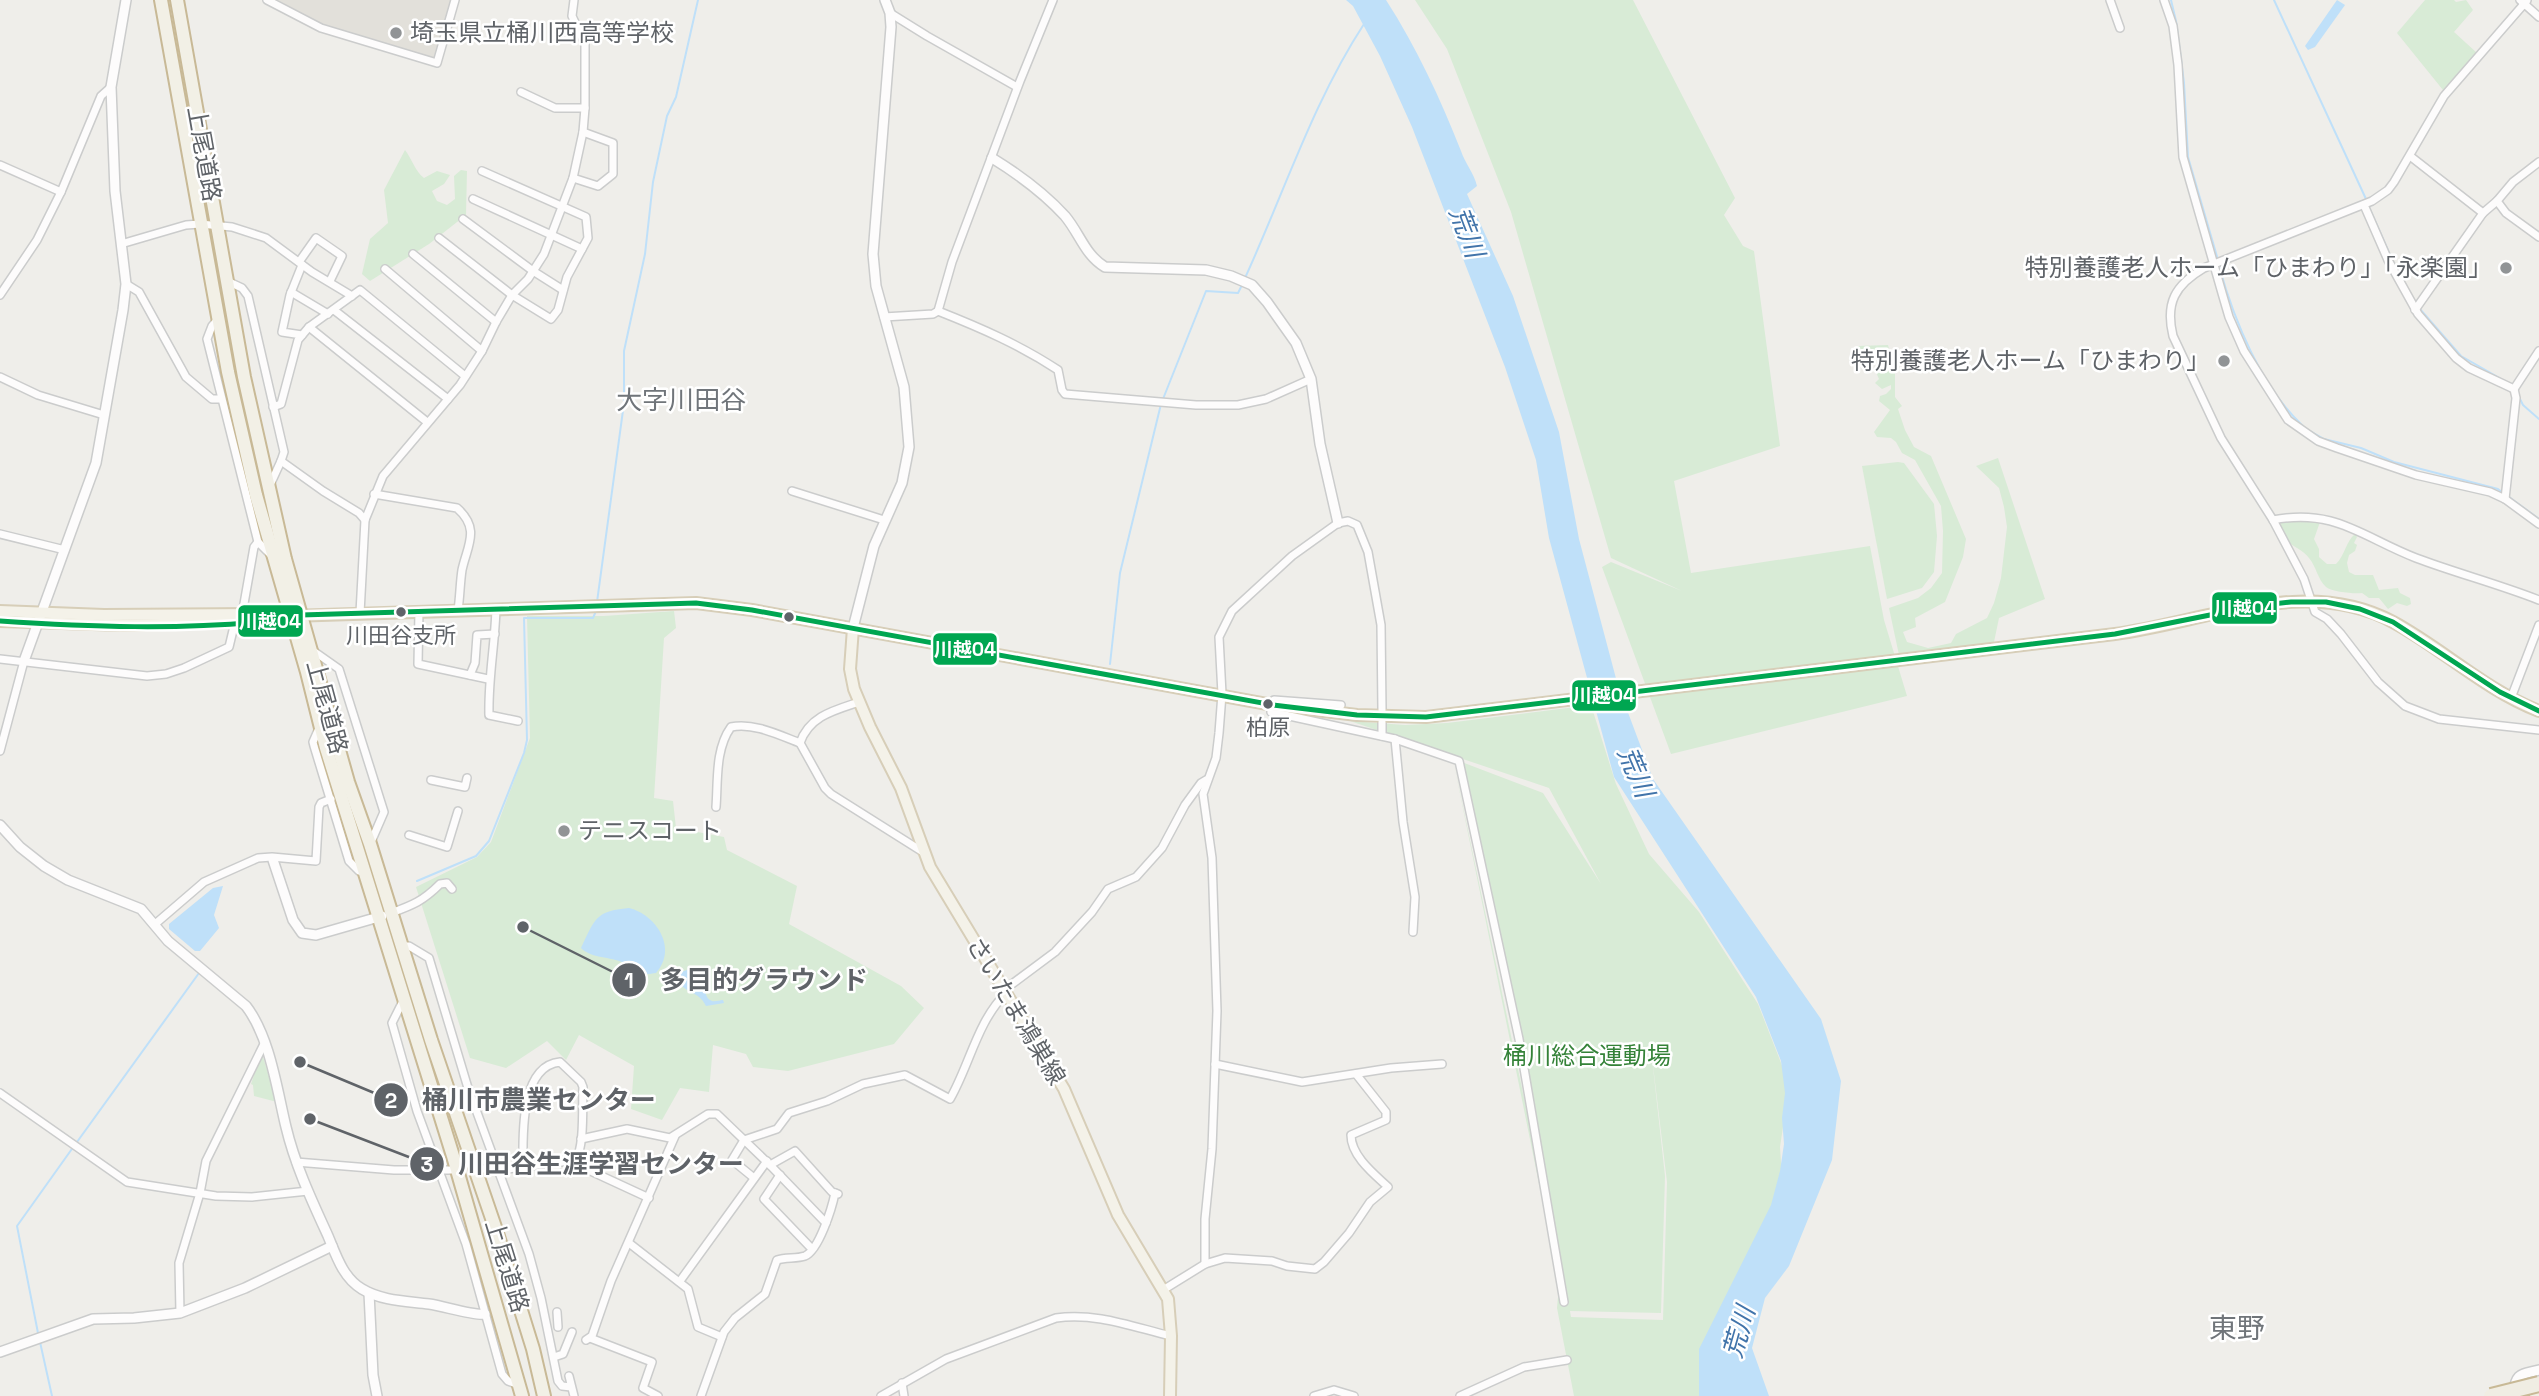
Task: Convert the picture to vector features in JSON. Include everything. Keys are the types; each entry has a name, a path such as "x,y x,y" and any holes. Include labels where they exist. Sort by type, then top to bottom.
{"highway":[{"name":"上尾道路","path":"161,0 244,446 274,558 312,650 348,782 370,844 404,999 521,1391"},
{"name":"上尾道路","path":"177,0 244,377 320,726 365,872 401,946 498,1233 533,1349 544,1396"},
{"path":"2491,1396 2539,1384"}],"main road":[{"path":"0,611 40,618 123,625 239,618 274,621 296,615 704,604 853,628 1273,705 1357,715 1405,717 1475,712 2115,634 2170,626 2265,604 2284,601 2313,602 2361,609 2391,621 2511,698 2539,711"},
{"path":"0,621 40,618"},
{"name":"さいたま鴻巣線","path":"853,628 850,669 859,702 901,788 923,852 938,883 1064,1089 1118,1215 1163,1290 1171,1310 1170,1396"}],"street":[{"path":"0,751 24,661 96,463 126,284 115,191 111,87 126,0"},
{"path":"267,0 321,28 437,63 455,0"},
{"path":"360,613 365,520 374,494 383,476 448,399 482,352 512,295 544,254 573,177 583,132 585,108 585,44 572,16 574,0"},
{"path":"853,628 867,570 884,520 906,469 909,430 904,387 876,286 873,254 891,27 885,0"},
{"path":"884,317 933,314 938,311 952,262 1017,87 1054,0"},
{"path":"2110,0 2120,28"},
{"path":"2164,0 2173,26 2178,65 2183,157 2229,317 2244,351 2292,423 2318,441 2337,448 2416,475 2490,492 2505,499 2539,524"},
{"path":"2539,17 2523,1 2444,96 2388,190 2364,205 2204,268 2181,285 2171,305 2170,323 2173,336 2207,412 2243,476 2273,520 2304,579 2315,612 2327,619 2378,682 2405,706 2439,719 2539,730"},
{"path":"890,13 927,37 1017,87"},
{"path":"0,295 37,240 61,192 101,96 111,87"},
{"path":"520,92 555,108 585,108"},
{"path":"573,177 598,186 613,174 613,143 583,132"},
{"path":"2410,156 2483,213"},
{"path":"992,158 1022,177 1049,201 1066,218 1093,260 1105,267 1206,270 1252,285 1277,314 1296,343 1311,379 1320,444 1338,523"},
{"path":"2415,310 2483,213 2539,162"},
{"path":"0,165 61,192"},
{"path":"439,237 512,295 551,319 558,310 567,277 588,238 586,217 482,171"},
{"path":"473,199 582,249"},
{"path":"2497,201 2506,212 2539,237"},
{"path":"2364,205 2388,260 2415,310 2456,358 2469,368 2514,389"},
{"path":"463,219 533,271 564,290"},
{"path":"121,244 186,225 216,225 266,239 352,296"},
{"path":"302,335 282,332 301,264 316,238 342,256 330,281"},
{"path":"412,254 496,322"},
{"path":"385,269 482,352"},
{"path":"227,281 242,288 248,296 284,452 269,488"},
{"path":"126,284 139,292 186,377 212,399 221,399"},
{"path":"273,407 281,404 302,335 360,290 465,376"},
{"path":"291,292 331,312 448,399"},
{"path":"938,311 997,335 1058,370 1065,394 1196,405 1238,405 1266,399 1311,379"},
{"path":"219,318 212,326 207,339 258,542 274,558"},
{"path":"309,327 427,422"},
{"path":"2505,499 2516,397 2514,389 2539,351"},
{"path":"0,377 38,395 104,415"},
{"path":"281,461 359,513 365,520"},
{"path":"793,491 884,520"},
{"path":"374,494 457,508 464,514 470,526 472,540 462,569 458,610"},
{"path":"2273,520 2293,516 2335,522 2412,556 2539,600"},
{"path":"1205,1264 1205,1219 1212,1149 1216,950 1212,858 1203,794 1216,758 1222,694 1219,637 1232,611 1292,556 1338,523 1349,521 1357,525 1368,552 1381,625 1382,710"},
{"path":"0,534 65,550"},
{"path":"0,659 129,676 166,674 229,647 239,618 254,547 258,542"},
{"path":"496,608 488,679 489,715 518,721"},
{"path":"419,611 418,664 488,679"},
{"path":"2511,698 2539,625"},
{"path":"470,675 475,663 477,635 495,634"},
{"path":"312,650 339,670 384,812 370,844"},
{"path":"1341,705 1274,700 1272,712 1395,739 1459,761 1519,1039 1564,1301"},
{"path":"800,743 807,727 816,720 859,702"},
{"path":"1382,722 1382,736"},
{"path":"716,807 718,763 726,733 731,727 739,725 757,728 800,743 831,794 923,852"},
{"path":"320,726 313,742 349,861 359,871 365,872"},
{"path":"1395,739 1403,821 1415,897 1413,932"},
{"path":"303,744 313,742"},
{"path":"432,780 465,787 467,778"},
{"path":"754,1178 732,1160 744,1140 776,1129 789,1113 827,1101 863,1084 905,1075 950,1099 966,1069 978,1034 1005,992 1055,951 1092,912 1108,889 1136,877 1162,848 1185,805 1207,779"},
{"path":"154,925 204,882 257,858 316,861 319,807 331,799"},
{"path":"410,835 447,846 458,811"},
{"path":"0,825 20,847 44,866 68,880 141,909 168,941 246,1006 253,1015 264,1044 296,1162 332,1247 350,1280 369,1293 384,1298 452,1307 473,1315 485,1314"},
{"path":"272,860 295,925 302,933 316,935 385,915 418,903 430,896 440,884 447,883 452,889"},
{"path":"401,946 409,946 429,958 468,1088 528,1254 541,1298 559,1385 571,1387"},
{"path":"404,999 393,1019 394,1030 417,1111 461,1227 502,1374 521,1391"},
{"path":"180,1313 179,1263 209,1153 264,1044"},
{"path":"523,1167 526,1099 544,1070 554,1062 560,1062 583,1087 581,1139 575,1162"},
{"path":"1215,1063 1302,1082 1391,1068 1442,1064"},
{"path":"1163,1290 1205,1264 1225,1258 1272,1261 1287,1266 1315,1269 1324,1262 1349,1233 1370,1202 1388,1187 1365,1164 1351,1141 1351,1135 1387,1119 1386,1112 1356,1074"},
{"path":"0,1093 127,1182 200,1193 252,1197 308,1191"},
{"path":"581,1139 627,1129 665,1138 675,1136 708,1114 717,1114 769,1163 826,1223"},
{"path":"658,1396 643,1388 652,1362 588,1339 675,1136"},
{"path":"680,1281 754,1178 769,1163 796,1151 836,1194 826,1223 812,1249 803,1256 777,1260 765,1294 728,1325 701,1396"},
{"path":"296,1162 394,1170 451,1170"},
{"path":"484,1169 575,1162 649,1198"},
{"path":"780,1175 764,1199 812,1249"},
{"path":"629,1243 680,1281 690,1293 698,1327 722,1337"},
{"path":"0,1352 93,1319 180,1313 245,1288 332,1247"},
{"path":"369,1293 373,1375 377,1396"},
{"path":"557,1312 558,1327"},
{"path":"881,1396 946,1359 1055,1318 1100,1318 1171,1336"},
{"path":"554,1357 563,1354 572,1332"},
{"path":"1460,1396 1524,1367 1567,1360"},
{"path":"2512,1396 2518,1375 2539,1370"},
{"path":"569,1376 573,1396"},
{"path":"902,1383 904,1396"},
{"path":"1314,1396 1334,1390 1354,1396"}],"shaded area":[{"name":"埼玉県立桶川西高等学校","path":"274,0 452,0 436,57 433,58 329,27"}],"green space":[{"path":"1415,0 1633,0 1735,198 1724,215 1743,246 1754,251 1780,446 1674,481 1691,573 1870,546 1884,620 1907,696 1671,754 1602,567 1611,562 1682,591 1611,558 1511,212 1447,49"},
{"path":"2425,0 2466,0 2473,10 2454,32 2477,53 2443,90 2397,33"},
{"path":"405,150 424,178 437,171 450,175 444,184 432,191 437,201 447,205 455,199 454,176 461,170 467,171 466,215 429,244 370,281 362,274 370,239 388,223 384,190"},
{"path":"1888,345 1895,373 1895,397 1902,406 1898,409 1905,430 1914,447 1931,456 1966,539 1963,557 1945,602 1915,618 1916,627 1903,632 1907,642 1928,648 1951,643 1956,634 1987,618 2001,578 2007,527 1999,488 1976,466 1998,458 2045,599 1999,618 1994,642 1899,655 1889,608 1918,598 1931,588 1942,573 1943,531 1941,506 1915,460 1902,453 1891,438 1877,437 1874,432 1890,410 1879,401 1880,396 1891,389 1891,385 1882,389 1875,383 1879,379 1875,370 1879,363 1873,355 1868,360 1851,357 1858,346"},
{"path":"1904,463 1934,504 1937,536 1934,572 1922,588 1887,599 1862,466"},
{"path":"2281,521 2320,522 2314,539 2319,549 2319,557 2327,564 2336,564 2355,534 2357,537 2354,543 2357,545 2355,551 2349,555 2349,572 2355,575 2373,575 2379,590 2398,588 2400,593 2410,598 2411,604 2407,606 2397,603 2388,609 2379,598 2326,587 2309,558 2290,544 2283,535"},
{"path":"674,611 676,628 664,638 654,798 673,801 676,828 724,837 727,850 797,886 789,924 901,986 924,1008 894,1044 788,1071 753,1067 746,1054 713,1045 709,1092 680,1088 662,1120 631,1109 634,1066 579,1035 566,1060 547,1041 506,1068 470,1058 416,887 477,857 491,842 530,738 527,616 604,616"},
{"name":"桶川総合運動場","path":"1591,705 1616,784 1649,854 1699,912 1758,1004 1783,1068 1787,1100 1780,1147 1782,1178 1701,1396 1574,1396 1557,1308 1559,1286 1553,1253 1453,759 1558,1260 1519,1039 1459,761 1543,793 1601,884 1549,788 1350,721 1405,725 1447,723","holes":["1651,1049 1667,1182 1663,1320 1571,1317 1570,1311 1661,1313 1665,1176"]},
{"path":"260,1057 263,1057 277,1102 254,1096 251,1084"}],"water":[{"name":"荒川","path":"1346,0 1386,0 1427,74 1476,181 1477,186 1467,194 1513,296 1559,432 1579,539 1618,686 1653,779 1821,1019 1841,1081 1832,1160 1789,1266 1765,1298 1752,1348 1769,1396 1699,1396 1699,1349 1771,1205 1784,1144 1782,1118 1785,1093 1781,1061 1756,997 1614,777 1549,538 1536,460 1505,367 1412,127 1380,56 1353,6"},
{"path":"2337,0 2345,5 2315,47 2308,50 2305,46"},
{"path":"223,886 214,915 219,928 200,951 195,951 169,929 169,924 213,888"},
{"path":"629,908 648,918 661,934 665,954 656,973 641,973 624,963 590,954 581,948 598,918 609,911"},
{"path":"693,968 705,972 705,992 709,999 723,1000 724,1003 706,1006 698,996 681,985 678,973"}],"waterway":[{"path":"597,602 624,403 624,351 645,254 653,182 667,116 676,97 698,0"},
{"path":"2171,0 2184,83 2188,157 2218,260"},
{"path":"2274,0 2366,199"},
{"path":"1245,278 1314,116 1364,24"},
{"path":"2368,205 2394,264"},
{"path":"2219,266 2251,352 2274,392 2303,426"},
{"path":"1163,399 1206,291 1238,293 1243,283"},
{"path":"2419,308 2461,356 2510,384"},
{"path":"2519,397 2523,405 2539,419"},
{"path":"1110,664 1120,573 1161,404"},
{"path":"2310,431 2324,439 2361,448 2394,462 2498,489 2504,494"},
{"path":"2509,497 2539,519"},
{"path":"417,881 476,856 489,841 527,740 524,618 593,618 596,611"},
{"path":"77,1142 199,973"},
{"path":"38,1333 17,1226 74,1146"},
{"path":"40,1342 52,1396"}],"transit line":[{"name":"川越04","path":"0,621 168,627 236,624 301,615 696,603 752,610 1273,705 1357,715 1426,717 2115,634 2255,606 2326,602 2360,609 2393,622 2500,692 2539,711"}],"place":[{"name":"埼玉県立桶川西高等学校","path":"396,33"},
{"name":"特別養護老人ホーム「ひまわり」「永楽園」","path":"2506,268"},
{"name":"特別養護老人ホーム「ひまわり」","path":"2224,361"},
{"name":"川田谷支所","path":"401,612"},
{"name":"柏原","path":"1268,704"},
{"name":"テニスコート","path":"564,831"},
{"name":"多目的グラウンド","path":"523,927"},
{"name":"桶川市農業センター","path":"300,1062"},
{"name":"川田谷生涯学習センター","path":"310,1119"}],"district":[{"name":"大字川田谷","path":"681,400"},
{"name":"東野","path":"2237,1328"}]}
